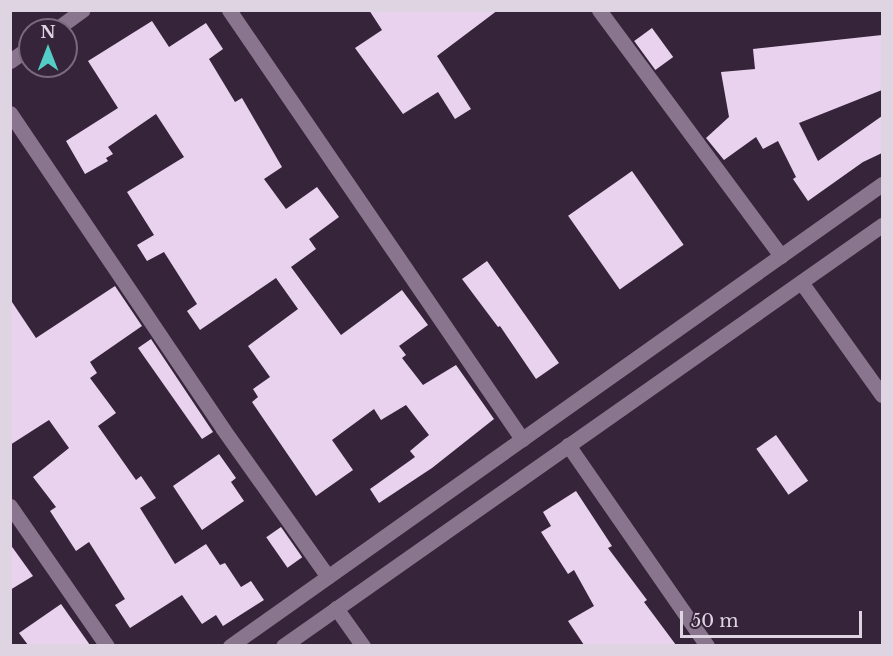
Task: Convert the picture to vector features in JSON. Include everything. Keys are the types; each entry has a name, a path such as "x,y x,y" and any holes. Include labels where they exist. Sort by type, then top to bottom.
{"street":[{"path":"229,10 522,439"},
{"path":"600,10 781,256"},
{"path":"10,113 223,429 328,577"},
{"path":"230,645 882,184"},
{"path":"283,645 882,225"},
{"path":"801,282 882,395"},
{"path":"568,445 707,645"},
{"path":"10,506 107,645"},
{"path":"336,608 363,645"}],"building":[{"path":"369,10 498,10 437,56 471,109 455,119 438,92 403,114 355,48 382,30"},
{"path":"152,21 169,47 206,23 223,49 209,59 235,102 242,98 282,167 264,179 286,209 317,187 339,217 309,239 316,249 291,267 341,335 402,290 428,325 399,346 406,355 402,358 423,385 456,365 494,419 432,468 379,503 370,489 415,457 410,451 429,435 406,405 381,420 374,409 332,440 353,470 316,496 252,402 258,397 253,389 270,377 248,346 298,309 276,278 200,330 187,311 197,304 164,252 147,261 137,245 154,235 127,192 184,157 156,114 108,147 113,154 106,158 108,161 85,174 66,141 118,108 88,61"},
{"path":"652,28 673,57 655,70 634,41"},
{"path":"882,35 882,90 799,123 818,161 882,116 882,153 863,162 808,201 793,179 796,177 778,141 763,149 756,137 724,160 706,138 729,117 721,72 755,69 753,49"},
{"path":"632,171 684,245 620,289 568,216"},
{"path":"487,261 559,363 536,379 500,326 498,327 462,279"},
{"path":"115,286 142,326 90,362 97,373 90,378 116,413 98,426 136,480 141,476 156,498 140,508 175,564 206,544 220,565 225,563 241,587 251,581 264,600 223,626 216,615 202,624 182,595 130,628 115,605 125,599 89,542 76,551 50,511 56,507 33,477 69,448 49,420 10,445 10,299 36,338"},
{"path":"151,339 213,432 202,439 138,348"},
{"path":"776,435 808,481 788,495 756,449"},
{"path":"219,454 236,478 231,482 244,501 202,530 173,486"},
{"path":"576,491 612,546 608,548 647,600 644,602 676,645 584,645 568,621 594,606 574,570 568,574 541,532 551,526 543,512"},
{"path":"281,527 302,557 287,568 266,537"},
{"path":"10,544 33,576 10,590"},
{"path":"61,604 90,645 28,645 19,633"}]}
